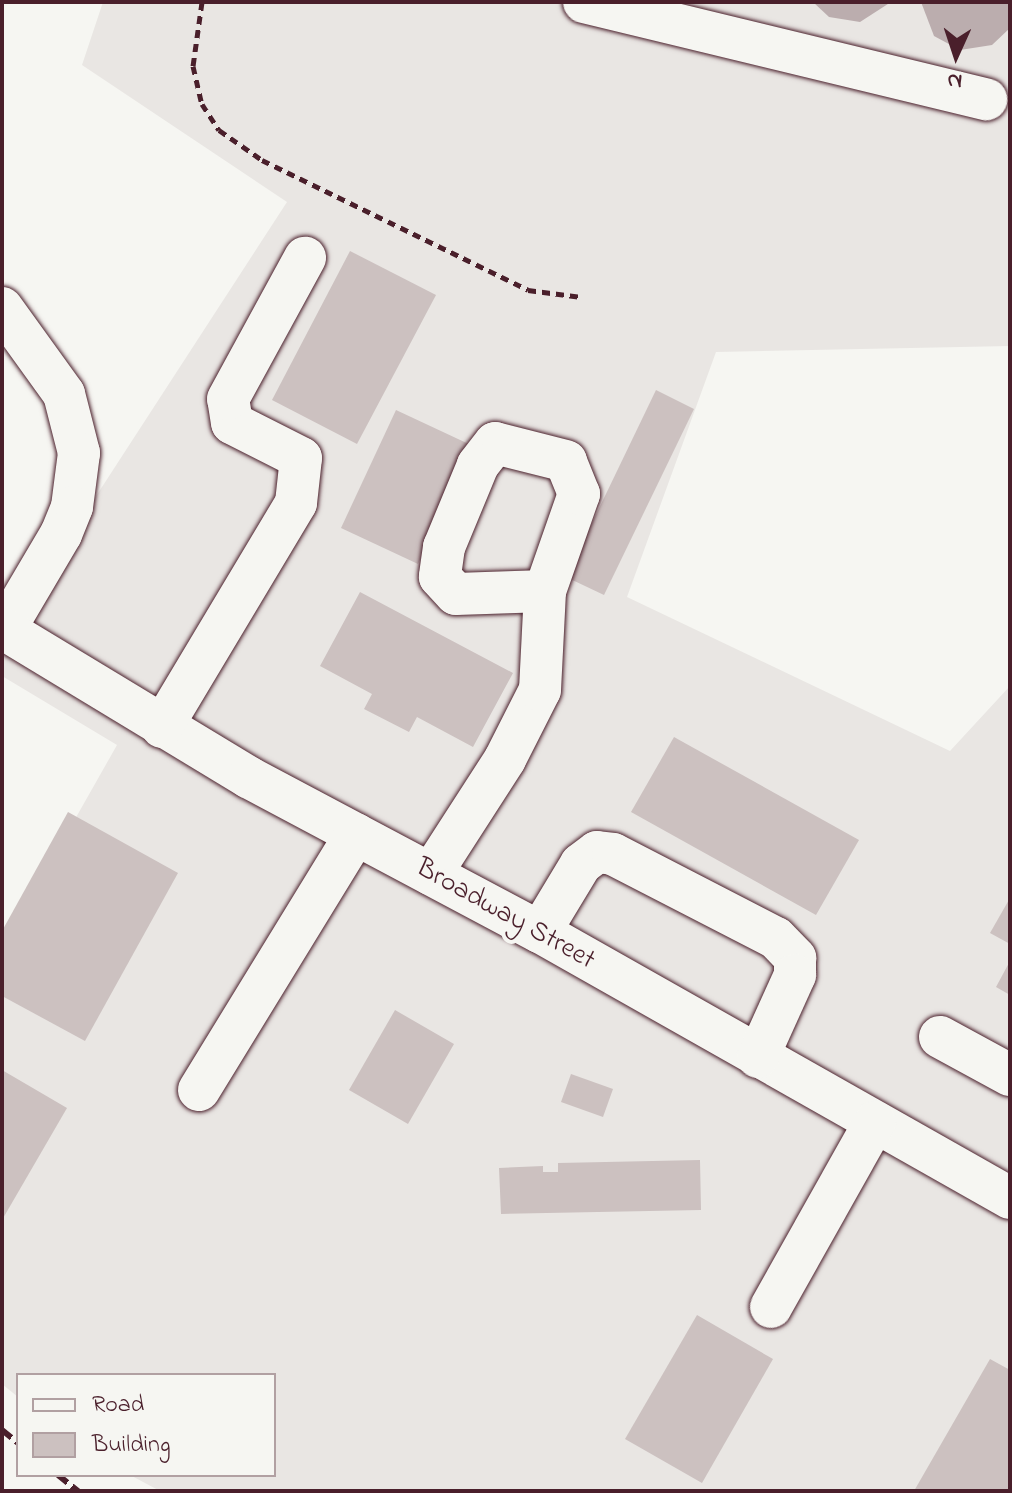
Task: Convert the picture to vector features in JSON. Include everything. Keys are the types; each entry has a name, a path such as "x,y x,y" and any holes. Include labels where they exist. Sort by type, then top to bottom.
{"street":[{"path":"584,2 986,99"},
{"path":"162,727 296,503 301,458 232,423 228,399 305,258"},
{"path":"2,308 64,394 79,453 72,507 61,534 3,628"},
{"path":"431,874 505,759 540,690 545,591"},
{"name":"Broadway Street","path":"3,628 162,727 540,932 1010,1198"},
{"path":"199,1090 356,834"},
{"path":"540,932 581,864 597,852 613,854 776,938 795,958 795,975 758,1057"},
{"path":"940,1037 1010,1075"},
{"path":"771,1307 875,1122"}],"path":[{"path":"202,2 193,66 202,104 219,130 262,160 528,290 582,297"}],"shaded area":[{"path":"103,2 1010,2 1010,346 716,352 627,597 950,751 1010,686 1010,1491 160,1491 134,1477 276,1477 276,1373 16,1373 16,1395 2,1384 2,948 117,745 2,676 2,641 287,202 82,65"},
{"path":"813,2 891,2 860,22 829,17"},
{"path":"921,2 1010,2 1010,28 992,45 960,50 934,36"}],"building":[{"path":"350,251 436,295 357,444 272,400"},
{"path":"656,390 694,409 604,595 566,577"},
{"path":"396,410 473,446 418,564 341,528"},
{"path":"360,592 513,673 473,747 417,717 409,732 364,709 372,694 320,666"},
{"path":"674,737 859,840 816,915 631,812"},
{"path":"68,812 178,873 85,1041 2,996 2,931"},
{"path":"1010,898 1010,944 990,933"},
{"path":"1010,961 1010,995 996,987"},
{"path":"395,1010 454,1044 408,1124 349,1090"},
{"path":"2,1070 67,1108 2,1220"},
{"path":"571,1074 613,1089 603,1117 561,1102"},
{"path":"700,1160 701,1210 501,1214 499,1168 543,1166 543,1172 558,1172 558,1163"},
{"path":"697,1315 773,1359 702,1483 625,1439"},
{"path":"990,1359 1010,1370 1010,1491 914,1491"}],"railway":[{"path":"2,1430 16,1441"},
{"path":"60,1477 78,1491"}]}
